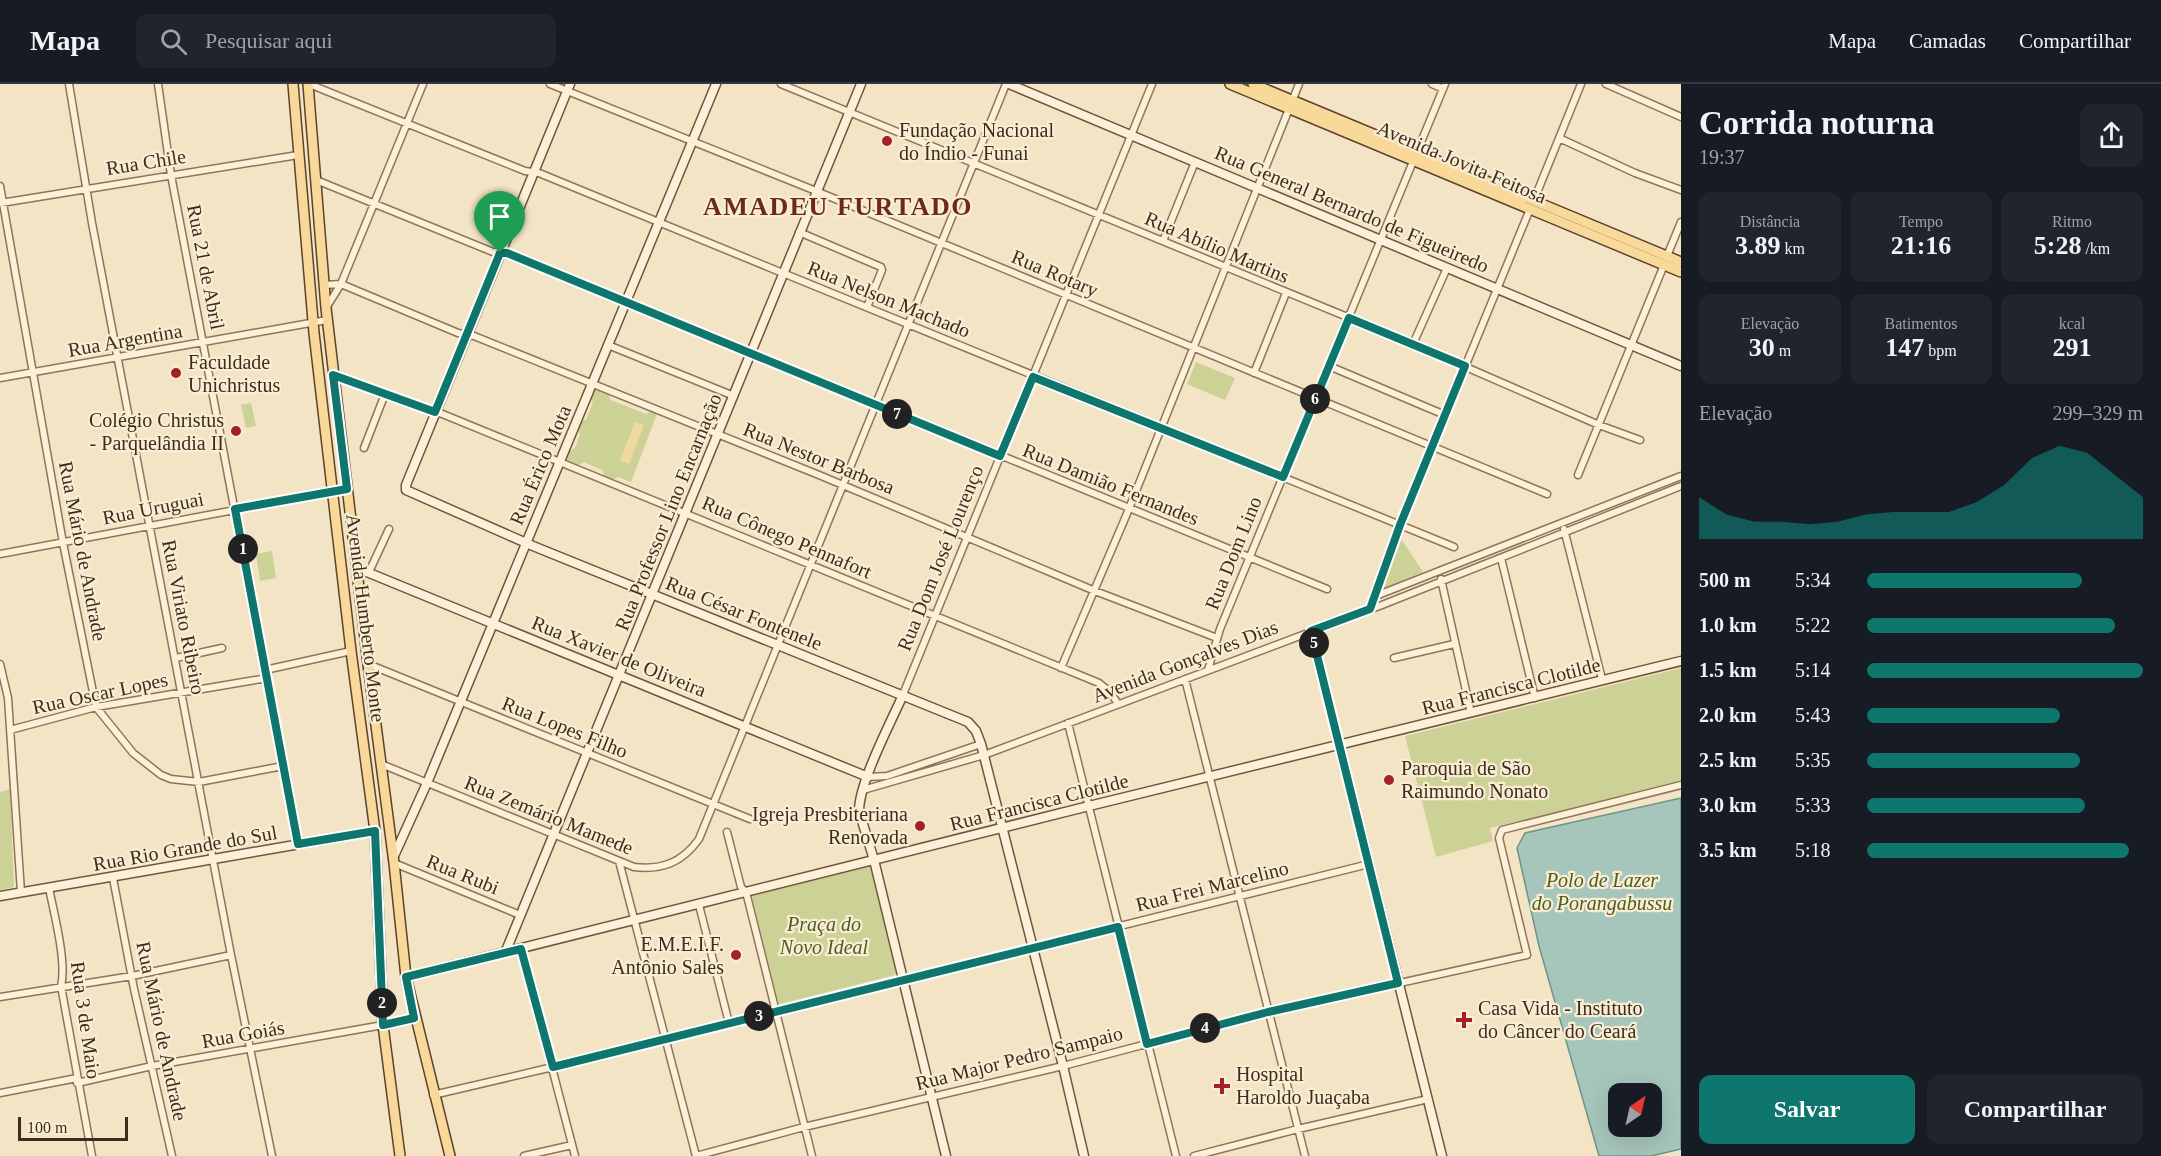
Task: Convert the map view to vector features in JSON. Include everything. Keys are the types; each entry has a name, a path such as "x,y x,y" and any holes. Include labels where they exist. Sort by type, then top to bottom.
{"main road":[{"name":"Avenida Humberto Monte","path":"293,84 313,322 351,651 375,831 383,1025 400,1156"},
{"name":"Avenida Humberto Monte","path":"309,84 327,320 394,861 406,977 414,1018 450,1156"},
{"name":"Avenida Jovita Feitosa","path":"1230,84 1291,105 1416,156 1666,261 1681,272"},
{"name":"Avenida Jovita Feitosa","path":"1254,84 1291,105"},
{"name":"Avenida Jovita Feitosa","path":"1666,261 1681,262"}],"street":[{"name":"Rua Viriato Ribeiro","path":"69,84 213,860 272,1156"},
{"name":"Rua 21 de Abril","path":"159,84 171,176 298,844"},
{"name":"Rua Nelson Machado","path":"309,84 406,125 533,173 539,173 1033,377 1454,547"},
{"path":"326,308 341,284 423,84"},
{"name":"Rua Rotary","path":"550,84 568,87 691,141 1547,494"},
{"name":"Rua Érico Mota","path":"394,861 716,84"},
{"name":"Rua Abílio Martins","path":"781,84 1413,344 1599,425 1640,440"},
{"name":"Rua Professor Lino Encarnação","path":"505,953 861,84"},
{"name":"Rua General Bernardo de Figueiredo","path":"1008,84 1132,134 1681,366"},
{"name":"Rua Zemário Mamede","path":"381,764 634,867 647,868 672,863 690,852 699,838 1008,84"},
{"name":"Rua Dom José Lourenço","path":"946,1156 874,860 859,811 863,790 1152,84"},
{"path":"1061,668 1129,509 1299,84"},
{"path":"1432,84 1444,86"},
{"path":"1370,609 1400,525 1581,84"},
{"path":"1606,84 1681,117"},
{"name":"Rua Dom Lino","path":"1208,670 1217,638 1444,86"},
{"path":"435,412 568,87"},
{"path":"1559,138 1635,173 1681,190"},
{"name":"Rua Chile","path":"2,203 298,155"},
{"path":"1163,241 1196,162"},
{"name":"Rua Damião Fernandes","path":"316,180 493,252 507,253 1327,589"},
{"name":"Rua Mário de Andrade","path":"0,186 63,543 96,707 122,742 149,766 171,779 199,782 283,766"},
{"path":"1578,475 1681,222"},
{"path":"799,232 881,267 882,270 867,307"},
{"path":"1413,344 1447,268"},
{"name":"Rua Nestor Barbosa","path":"324,285 341,284 466,335 474,336 843,485 1095,591 1217,638"},
{"path":"1254,373 1286,293"},
{"name":"Rua Argentina","path":"0,378 327,320"},
{"path":"608,345 734,396"},
{"path":"1329,366 1445,416"},
{"name":"Rua Cônego Pennafort","path":"333,375 435,412 685,512 1061,668 1105,687 1118,704"},
{"path":"364,447 385,394"},
{"name":"Rua César Fontenele","path":"435,412 406,485 407,493 968,722 976,731 1003,828 1084,1156"},
{"path":"1373,597 1681,476"},
{"name":"Avenida Gonçalves Dias","path":"868,777 898,776 984,755 1442,582 1681,486"},
{"name":"Rua Uruguai","path":"0,554 347,489"},
{"path":"1563,523 1602,680"},
{"path":"369,572 389,529"},
{"path":"1501,558 1535,698"},
{"name":"Rua Xavier de Oliveira","path":"357,568 868,777"},
{"path":"1440,572 1471,713"},
{"path":"1311,631 1442,1156"},
{"path":"1394,658 1454,644"},
{"path":"176,658 222,648"},
{"path":"265,670 351,651"},
{"name":"Rua Francisca Clotilde","path":"406,977 1681,661"},
{"path":"0,664 8,698 21,892"},
{"name":"Rua Lopes Filho","path":"368,664 750,819"},
{"name":"Rua Oscar Lopes","path":"10,730 96,707 267,678"},
{"path":"1185,679 1305,1156"},
{"path":"1068,723 1176,1156"},
{"name":"Avenida Gonçalves Dias","path":"863,790 981,744"},
{"name":"Rua Major Pedro Sampaio","path":"696,1156 804,1127 1063,1066 1268,1012 1527,955 1499,833 1506,828 1681,785"},
{"name":"Rua Rio Grande do Sul","path":"0,896 375,831"},
{"path":"727,832 741,887 746,892 812,1156"},
{"name":"Rua Rubi","path":"394,861 520,915"},
{"path":"619,861 696,1156"},
{"name":"Rua Frei Marcelino","path":"433,1095 1369,864"},
{"name":"Rua Mário de Andrade","path":"112,878 172,1156"},
{"name":"Rua 3 de Maio","path":"50,888 62,958 61,986 92,1156"},
{"path":"699,905 729,1023"},
{"path":"521,949 575,1156"},
{"path":"0,997 132,976 231,955"},
{"name":"Rua Goiás","path":"0,1093 77,1081 414,1018"},
{"path":"1194,1156 1298,1129 1428,1100"},
{"path":"524,1156 572,1145"}],"green space":[{"path":"1196,362 1235,378 1225,400 1187,384"},
{"path":"596,389 608,394 611,400 646,414 651,411 657,414 631,482 618,477 612,480 605,477 602,470 584,462 577,466 566,458 569,451 575,448 580,434 578,429 581,421 586,420 593,402 590,398"},
{"path":"251,403 256,426 246,428 241,405"},
{"path":"1400,537 1423,572 1382,589 1379,586"},
{"path":"272,551 276,578 260,581 256,554"},
{"path":"1681,668 1681,781 1490,828 1493,841 1436,857 1405,736"},
{"path":"10,789 14,887 0,890 0,792"},
{"name":"Praça do Novo Ideal","path":"870,866 895,975 780,1004 752,898 754,895"}],"sand":[{"path":"635,422 644,425 629,464 620,460"}],"water":[{"name":"Polo de Lazer do Porangabussu","path":"1681,798 1681,1149 1651,1156 1599,1156 1539,946 1517,848 1525,833"}],"place":[{"name":"Fundação Nacional do Índio - Funai","path":"887,141"},
{"name":"Faculdade Unichristus","path":"176,373"},
{"name":"Colégio Christus - Parquelândia II","path":"236,431"},
{"name":"Paroquia de São Raimundo Nonato","path":"1389,780"},
{"name":"Igreja Presbiteriana Renovada","path":"920,826"},
{"name":"E.M.E.I.F. Antônio Sales","path":"736,955"},
{"name":"Casa Vida - Instituto do Câncer do Ceará","path":"1464,1020"},
{"name":"Hospital Haroldo Juaçaba","path":"1222,1086"}],"district":[{"name":"AMADEU FURTADO","path":"838,206"}],"route":[{"path":"500,253 507,253 1000,456 1033,377 1283,477 1349,318 1465,366 1400,525 1370,609 1311,631 1398,983 1268,1012 1147,1044 1118,927 553,1067 521,949 406,977 414,1018 383,1025 375,831 298,844 235,509 347,489 333,375 435,412 500,253"}]}
